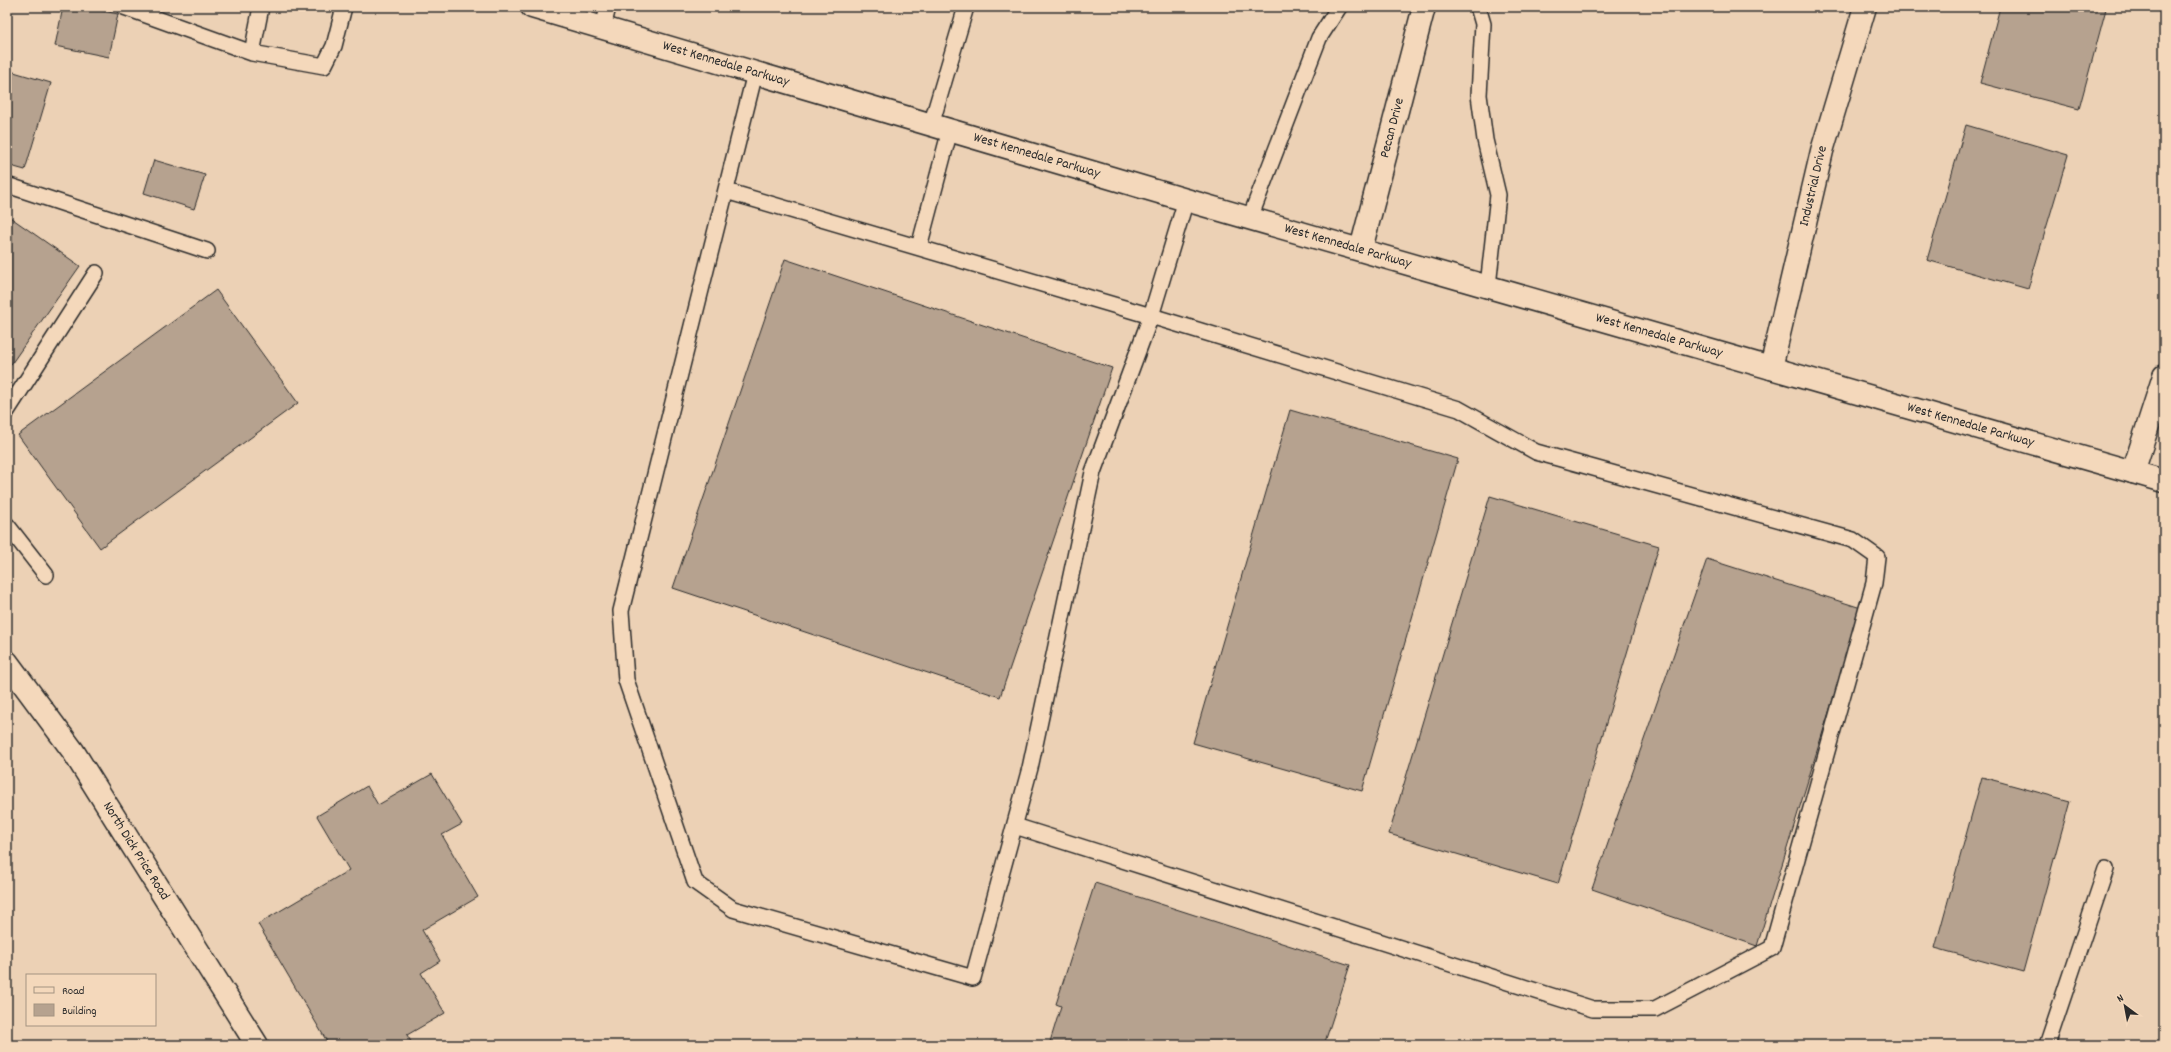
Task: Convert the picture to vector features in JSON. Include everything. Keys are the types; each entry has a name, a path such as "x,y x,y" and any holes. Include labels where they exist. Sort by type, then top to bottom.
{"main road":[{"name":"West Kennedale Parkway","path":"532,7 1186,200 1361,249 2164,481"},
{"name":"Pecan Drive","path":"1361,249 1424,7"},
{"name":"Industrial Drive","path":"1771,368 1822,152 1865,7"},
{"path":"2133,472 2164,376"},
{"name":"North Dick Price Road","path":"7,662 73,751 257,1045"}],"lane":[{"path":"124,7 252,53 324,66 334,46 344,7"},
{"path":"252,53 261,7"},
{"path":"603,28 608,7"},
{"path":"919,247 940,128 966,7"},
{"path":"1250,218 1319,38 1339,7"},
{"path":"1478,7 1483,24 1479,95 1485,140 1498,194 1488,286"},
{"path":"755,73 621,611 626,680 695,882 734,909 973,978 1030,768 1093,472 1151,316 1186,200"},
{"path":"7,185 207,251"},
{"path":"726,191 1151,316 1459,410 1536,452 1853,540 1877,557 1874,583 1772,948 1655,1009 1593,1009 1015,826"},
{"path":"7,411 96,272"},
{"path":"7,525 46,575"},
{"path":"2047,1045 2106,869"}],"building":[{"path":"63,7 83,7 118,14 109,57 55,46"},
{"path":"2000,7 2097,7 2106,9 2079,109 1980,83"},
{"path":"7,70 51,83 25,170 7,165"},
{"path":"1966,125 2068,155 2028,289 1927,260"},
{"path":"154,160 205,175 194,209 144,193"},
{"path":"7,215 80,266 7,370"},
{"path":"785,259 1112,368 1000,697 673,588"},
{"path":"216,290 298,403 100,548 18,435"},
{"path":"1290,410 1458,459 1362,791 1193,743"},
{"path":"1490,496 1659,546 1558,884 1389,834"},
{"path":"1707,559 1861,608 1757,946 1592,889"},
{"path":"432,774 462,824 442,835 478,897 422,930 440,961 421,973 445,1013 407,1035 413,1045 329,1045 258,924 349,870 317,816 367,786 378,805"},
{"path":"1982,777 2070,801 2023,972 1935,948"},
{"path":"1095,883 1350,965 1324,1045 1049,1045 1061,1006 1056,1004"}]}
